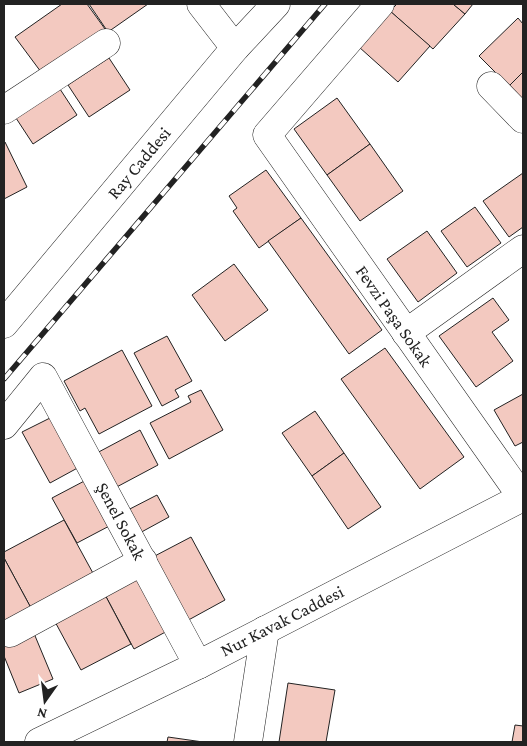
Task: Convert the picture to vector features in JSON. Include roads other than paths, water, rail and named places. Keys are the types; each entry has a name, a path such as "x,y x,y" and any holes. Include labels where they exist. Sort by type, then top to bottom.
{"street":[{"path":"201,4 235,48"},
{"name":"Ray Caddesi","path":"4,324 235,48 276,4"},
{"name":"Fevzi Paşa Sokak","path":"380,4 266,135 523,497"},
{"path":"4,110 106,43"},
{"path":"491,86 523,119"},
{"path":"406,333 523,250"},
{"name":"Şenel Sokak","path":"4,426 43,377 198,665"},
{"name":"Nur Kavak Caddesi","path":"40,742 69,735 198,665 523,497"},
{"path":"10,634 143,561"},
{"path":"248,742 265,630"}],"railway":[{"path":"4,379 325,4"}]}
